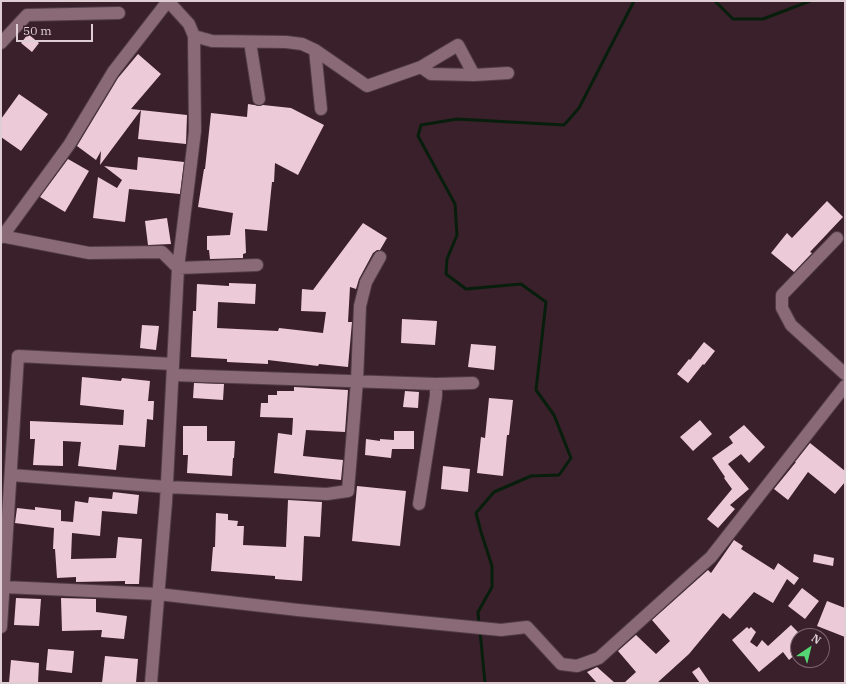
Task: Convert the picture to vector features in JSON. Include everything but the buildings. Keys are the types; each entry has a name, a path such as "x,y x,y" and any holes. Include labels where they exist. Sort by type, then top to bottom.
{"street":[{"path":"151,683 167,487 178,268 194,131 194,36 188,24 168,1 113,72 69,145 2,237 89,253 162,252 178,268 257,265"},
{"path":"1,43 27,16 119,13"},
{"path":"194,36 212,41 286,42 302,44 315,50 367,86 421,68 458,45 474,75"},
{"path":"250,42 258,99"},
{"path":"315,50 321,110"},
{"path":"421,68 431,74 474,75 508,73"},
{"path":"837,238 782,295 782,308 791,325 845,374"},
{"path":"11,475 167,487 327,494 348,491 357,380 360,306 366,282 380,257"},
{"path":"1,628 18,356 173,370 436,384 473,383"},
{"path":"419,504 436,396 436,384"},
{"path":"4,586 158,594 501,630 527,627 562,664 578,666 599,658 711,557 845,386"}],"waterway":[{"path":"479,625 478,612 492,587 492,566 476,513 494,492 531,476 559,475 571,458 554,415 536,390 546,302 521,284 466,289 446,274 447,259 457,235 455,204 418,136 421,125 457,119 564,125 579,108 634,1"},
{"path":"715,1 733,19 763,19 810,1"},
{"path":"480,631 485,683"}]}
